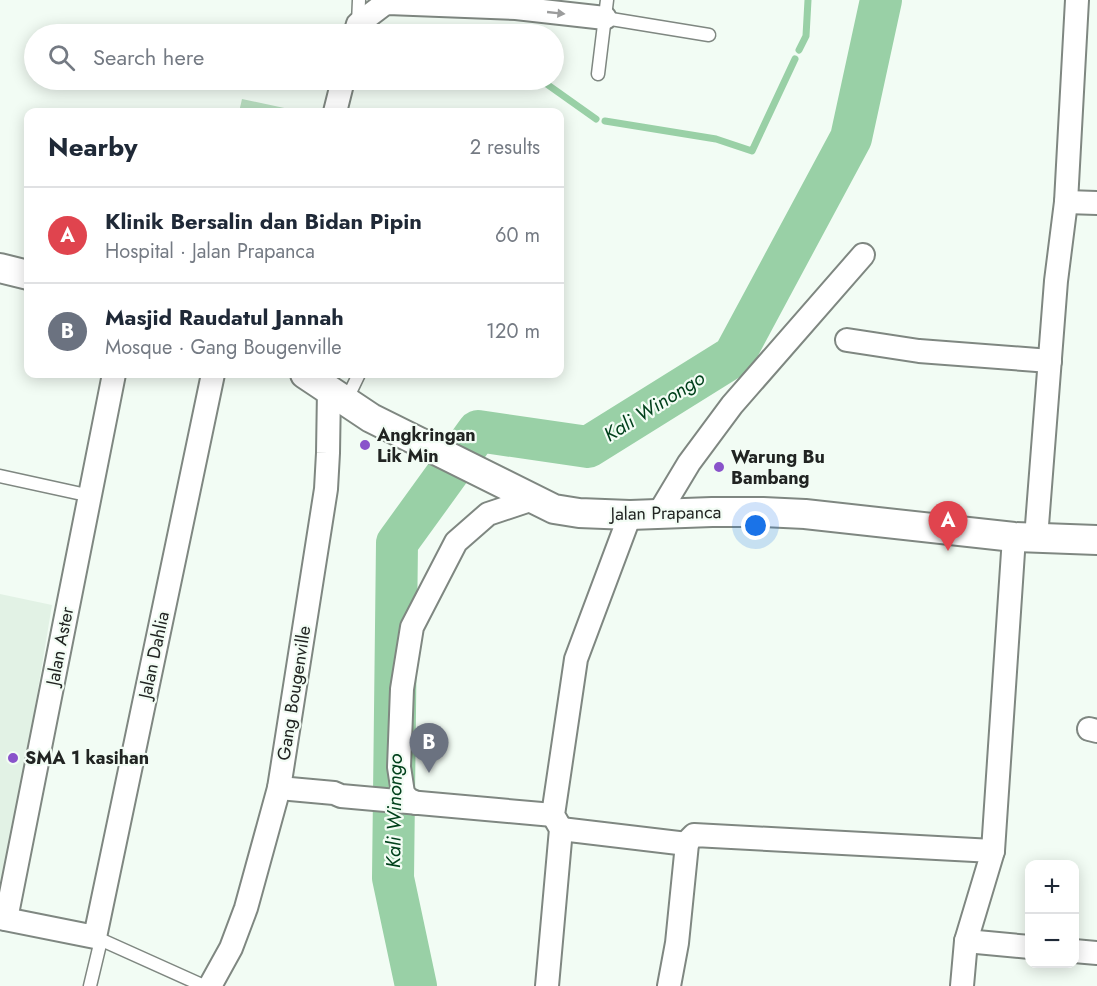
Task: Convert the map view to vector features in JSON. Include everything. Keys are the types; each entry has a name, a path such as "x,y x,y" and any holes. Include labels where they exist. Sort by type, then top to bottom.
{"street":[{"path":"962,986 966,941 993,851 1025,537 1050,362 1056,280 1066,202 1077,0"},
{"path":"362,24 388,3 516,4 606,9"},
{"path":"336,108 341,90"},
{"path":"1066,202 1097,203"},
{"path":"659,513 689,463 732,405 863,255"},
{"path":"0,268 24,274"},
{"path":"847,339 919,351 1050,362"},
{"name":"Jalan Aster","path":"3,918 91,496 113,378"},
{"name":"Jalan Dahlia","path":"98,938 212,378"},
{"name":"Jalan Prapanca","path":"311,378 371,418 554,509 579,513 630,515 763,512 806,514 1025,537 1097,540"},
{"name":"Gang Bougenville","path":"205,985 231,948 246,908 279,788 326,489 328,453 337,395"},
{"path":"412,802 404,794 399,767 402,689 412,627 456,542 488,514 533,499"},
{"path":"547,986 557,822 576,659 630,515"},
{"path":"279,788 412,802 557,822 687,844"},
{"path":"669,986 677,943 687,844 692,837 699,834 993,851"},
{"path":"3,918 98,938"},
{"path":"966,941 1025,947"},
{"path":"1079,951 1097,952"}],"lane":[{"path":"357,24 359,0"},
{"path":"598,74 606,9 709,35"},
{"path":"337,395 355,378"},
{"path":"0,476 91,496"},
{"path":"90,986 98,938 205,985"}],"shaded area":[{"name":"SMA 1 kasihan","path":"0,594 52,605 1,912 0,912"}],"green space":[{"path":"242,99 284,108 240,108"}],"waterway":[{"path":"799,50 806,36 808,0"},
{"name":"Kali Winongo","path":"416,986 393,878 397,543 478,431 588,447 734,356 851,138 881,0"},
{"path":"605,121 716,139 752,151 795,59"},
{"path":"555,90 596,119"}],"place":[{"name":"Angkringan Lik Min","path":"365,445"},
{"name":"Warung Bu Bambang","path":"719,467"},
{"name":"Klinik Bersalin dan Bidan Pipin","path":"948,551"},
{"name":"SMA 1 kasihan","path":"13,758"},
{"name":"Masjid Raudatul Jannah","path":"429,773"}]}
